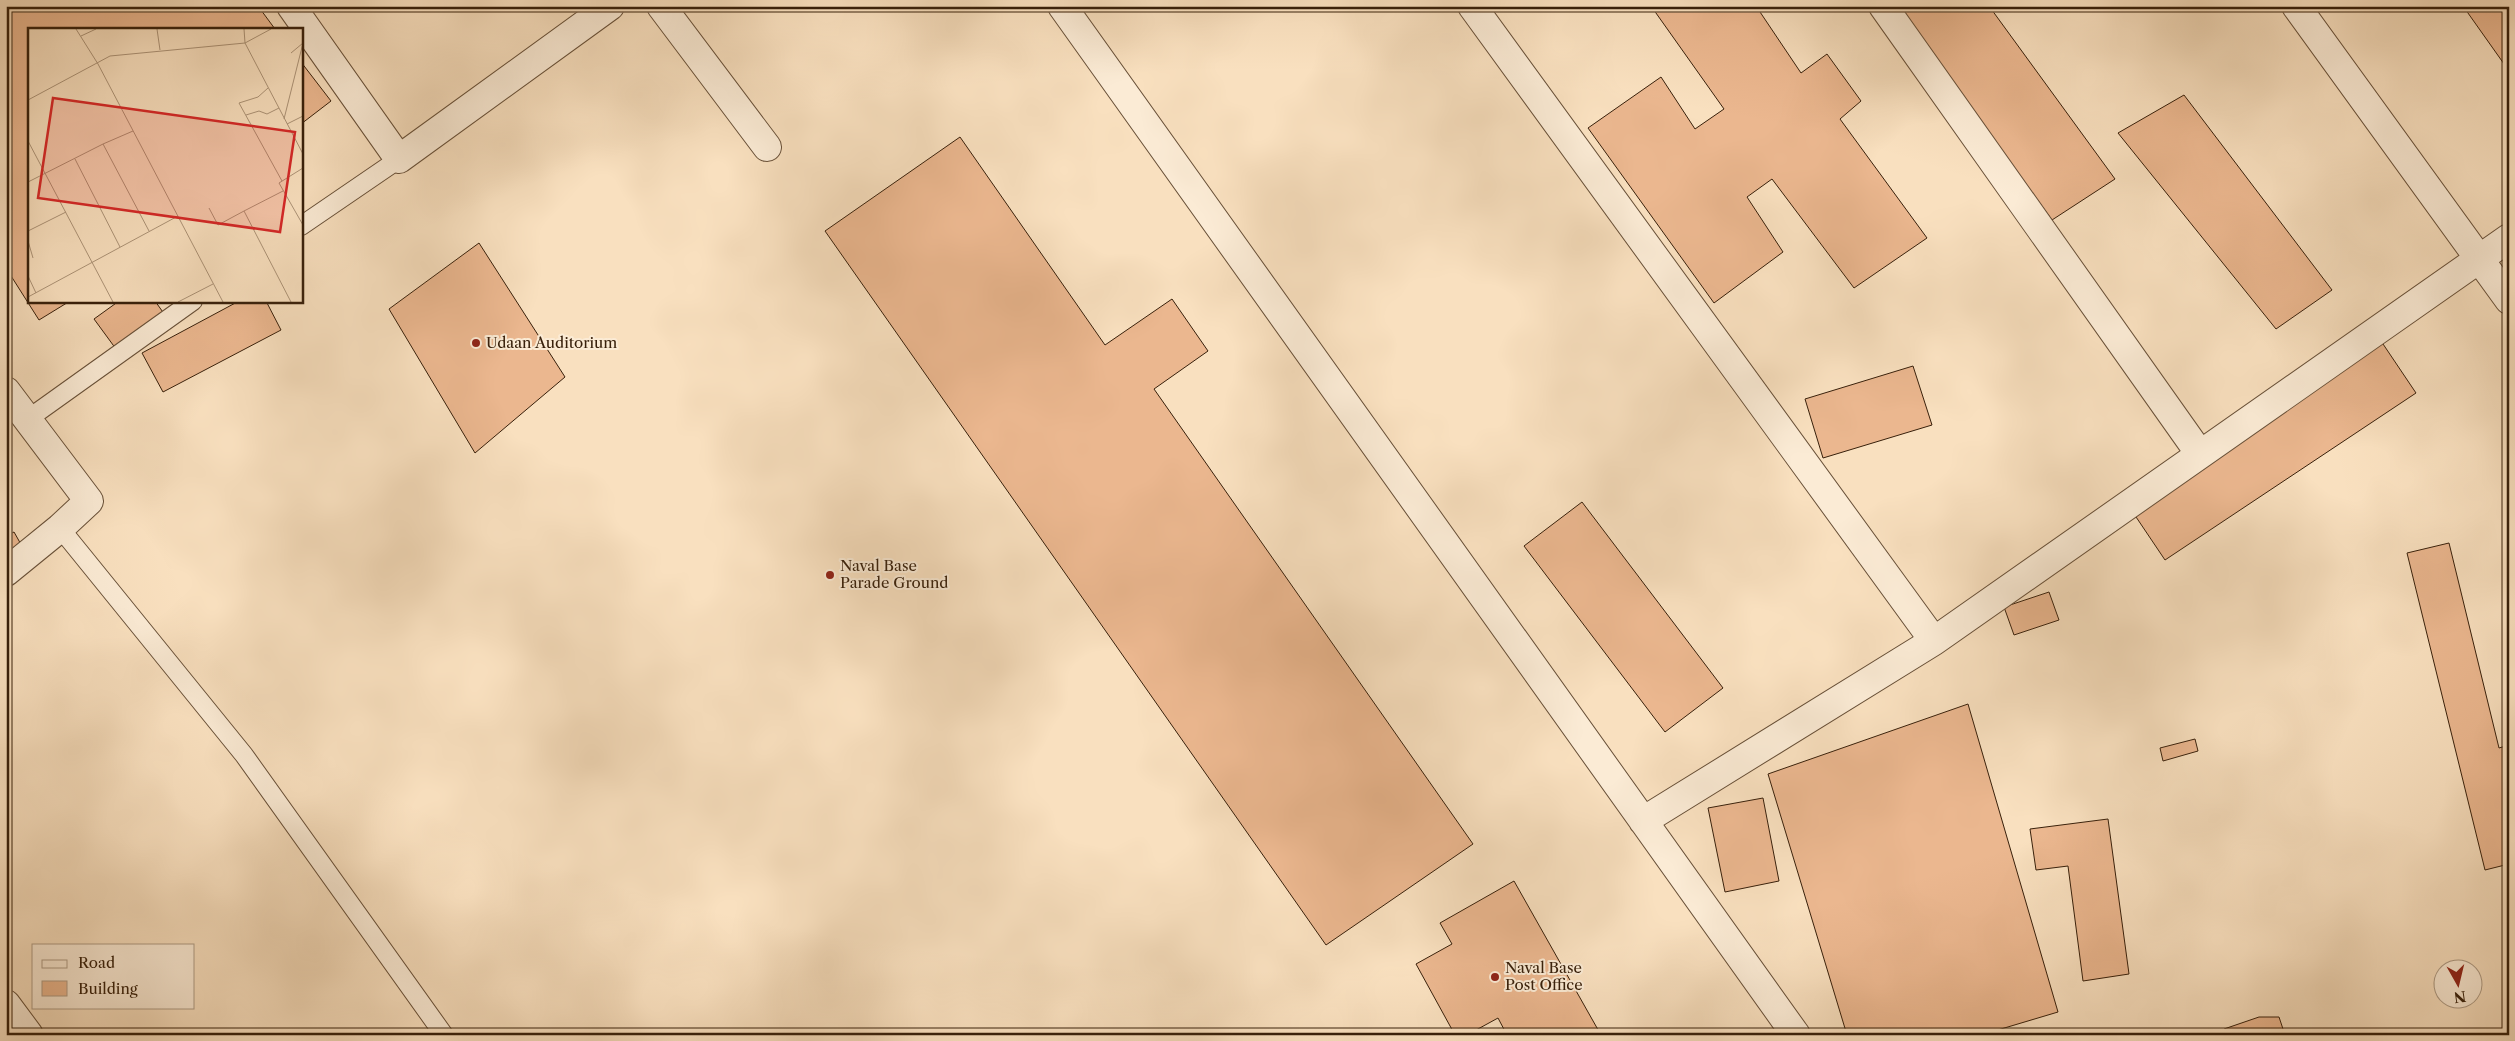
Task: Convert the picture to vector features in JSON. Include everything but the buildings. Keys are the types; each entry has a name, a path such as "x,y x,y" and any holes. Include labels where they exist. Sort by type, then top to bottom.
{"street":[{"path":"291,6 399,159 610,6"},
{"path":"661,6 767,147"},
{"path":"1472,6 1934,641"},
{"path":"1884,6 2200,454"},
{"path":"2296,6 2509,300"},
{"path":"1074,10 1643,821 1796,1035"},
{"path":"1643,821 1934,641 2509,238"},
{"path":"6,391 89,501 60,528 6,572"},
{"path":"6,1004 29,1035"}],"lane":[{"path":"302,225 399,159"},
{"path":"28,420 192,302"},
{"path":"60,528 244,755 444,1035"}],"place":[{"name":"Udaan Auditorium","path":"476,343"},
{"name":"Naval Base Parade Ground","path":"830,575"},
{"name":"Naval Base Post Office","path":"1495,977"}]}
